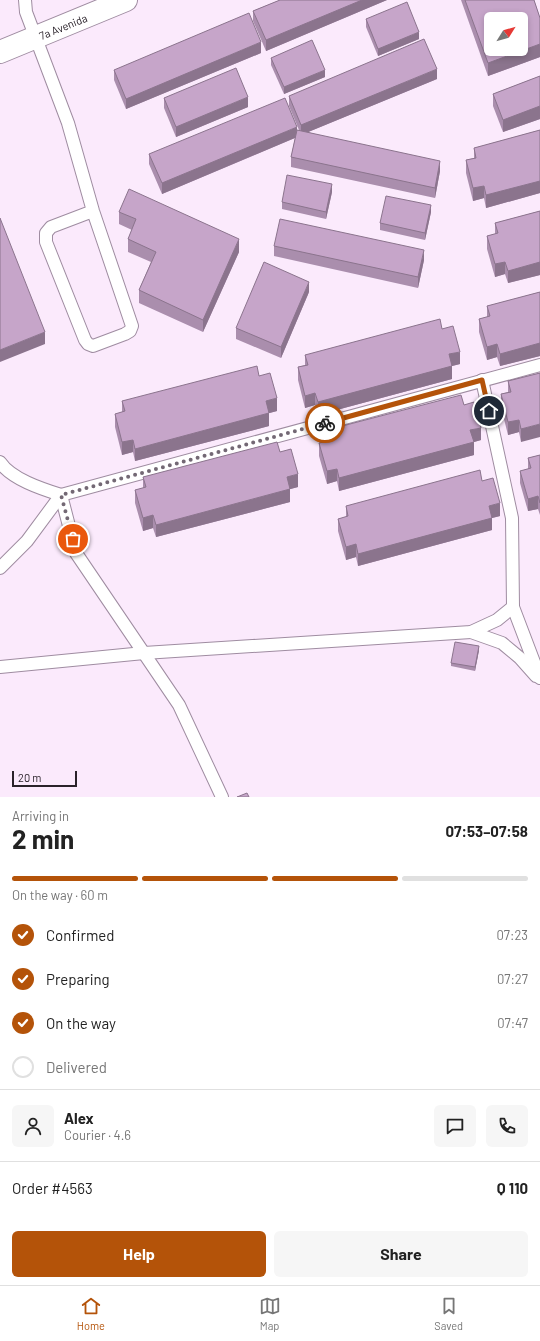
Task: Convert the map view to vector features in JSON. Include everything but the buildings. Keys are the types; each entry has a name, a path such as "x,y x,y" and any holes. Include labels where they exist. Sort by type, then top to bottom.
{"main road":[{"name":"7a Avenida","path":"0,52 126,0"}],"lane":[{"path":"25,0 26,12 68,123 93,211 132,326 125,334 93,346 88,344 85,340 46,242 46,233 51,227 93,211"},
{"path":"0,462 4,468 34,486 61,495 540,365"},
{"path":"482,380 512,518 513,607 540,679"},
{"path":"0,568 27,541 61,495"},
{"path":"61,495 76,553 179,705 222,797"},
{"path":"0,667 144,654 471,632 498,620 513,607"},
{"path":"471,632 502,643 520,658 540,679"}],"way so far":[{"path":"73,539 61,495 325,423"}],"route":[{"path":"325,423 482,380 489,411"}]}
